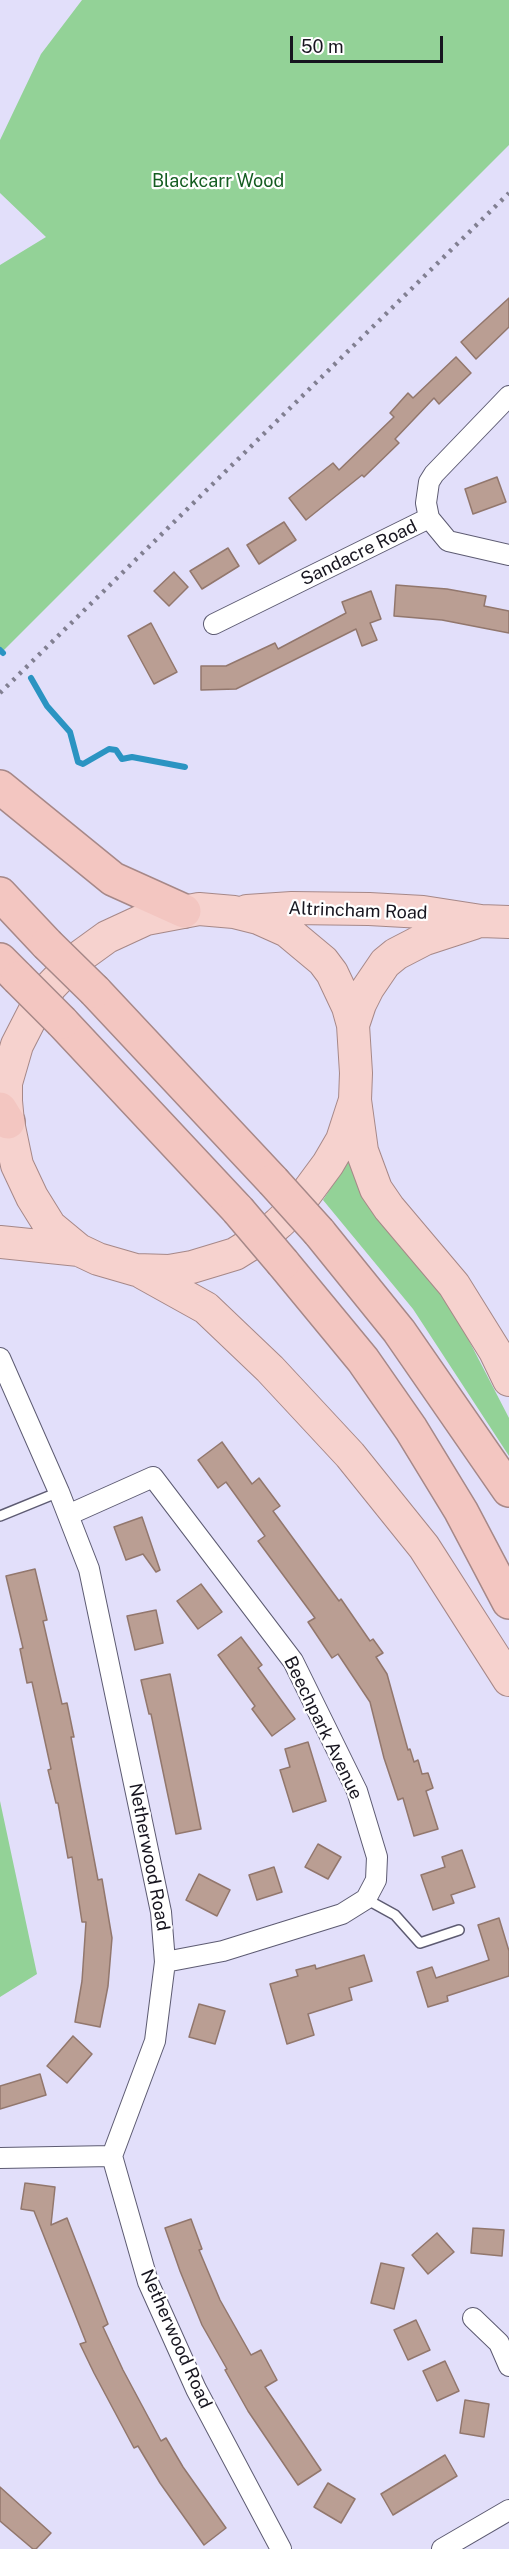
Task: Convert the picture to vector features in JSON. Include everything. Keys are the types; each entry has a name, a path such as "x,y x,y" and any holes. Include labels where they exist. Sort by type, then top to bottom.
{"highway":[{"path":"0,787 113,879 184,911"},
{"path":"0,894 95,991 319,1232 393,1323 506,1485"},
{"name":"Altrincham Road","path":"234,912 292,908 369,909 423,912 495,922"},
{"path":"0,1181 7,1126 6,1083 11,1063 26,1023 51,986 78,958 107,937 146,920 184,911 199,909 234,912 272,924 310,949 332,973 354,1025 355,1100 362,1151 376,1189 389,1208 454,1285 495,1351 509,1380"},
{"name":"Altrincham Road","path":"354,1025 360,1004 368,988 378,972 396,954 426,939 495,922"},
{"path":"9,969 62,1022 238,1210 323,1310 387,1394 461,1511 509,1602"},
{"path":"136,1270 170,1271 192,1267 235,1254 264,1236 297,1206 317,1180 342,1140 355,1100"},
{"path":"7,1126 17,1165 40,1212 50,1226 79,1250 98,1259 136,1270 206,1308 270,1369 350,1455 423,1547 509,1680"},
{"path":"0,1242 79,1250"}],"street":[{"name":"Sandacre Road","path":"214,624 429,518 426,493 434,474 509,396"},
{"path":"429,518 448,541 509,555"},
{"name":"Netherwood Road","path":"0,1358 59,1492 89,1569 156,1883 164,1936 165,1962 155,2041 112,2156 148,2282 196,2389 281,2549"},
{"name":"Beechpark Avenue","path":"68,1515 153,1477 293,1661 357,1791 377,1857 376,1880 366,1899"},
{"path":"165,1962 223,1951 342,1914 366,1899"},
{"path":"0,2158 112,2156"},
{"path":"473,2318 499,2343 509,2366"},
{"path":"442,2549 509,2510"}],"lane":[{"path":"0,1516 59,1492"},
{"path":"366,1899 395,1915 420,1943 459,1930"}],"green space":[{"name":"Blackcarr Wood","path":"82,0 509,0 509,145 0,654 0,265 46,237 0,193 0,140 41,54"},
{"path":"350,1158 448,1300 509,1418 509,1456 413,1309 323,1200"},
{"path":"0,1801 37,1974 0,1997"}],"building":[{"path":"509,298 509,327 476,359 461,342"},
{"path":"456,357 471,373 439,404 434,398 395,439 399,443 364,477 362,475 306,520 289,498 333,463 339,470 394,417 390,413 408,393 413,398"},
{"path":"497,477 506,502 473,514 465,489"},
{"path":"284,522 296,540 259,564 247,545"},
{"path":"228,548 239,566 202,589 190,571"},
{"path":"174,572 188,587 169,606 154,591"},
{"path":"396,585 447,589 486,596 484,606 509,611 509,633 442,620 394,616"},
{"path":"371,591 381,619 370,623 377,640 362,646 356,629 236,689 201,690 201,666 226,666 275,643 278,649 346,613 342,602"},
{"path":"151,623 177,672 154,684 128,636"},
{"path":"222,1442 252,1484 259,1478 280,1506 273,1511 339,1601 341,1599 370,1641 373,1639 383,1653 376,1657 387,1674 408,1750 410,1749 414,1762 418,1760 422,1774 428,1773 433,1788 426,1791 438,1829 414,1836 403,1798 398,1800 384,1758 370,1702 338,1654 332,1658 308,1622 315,1618 258,1541 265,1536 226,1482 218,1488 198,1460"},
{"path":"142,1517 160,1570 156,1572 143,1554 126,1560 114,1527"},
{"path":"35,1569 47,1620 43,1621 62,1704 67,1703 74,1737 71,1737 98,1880 102,1879 112,1938 108,1986 100,2027 75,2022 82,1981 86,1922 82,1922 72,1857 68,1858 58,1803 56,1803 48,1770 51,1769 32,1682 27,1683 20,1649 23,1648 6,1576"},
{"path":"201,1584 222,1612 198,1629 177,1601"},
{"path":"156,1610 163,1643 135,1650 127,1616"},
{"path":"241,1637 262,1665 258,1668 295,1719 272,1736 252,1709 255,1706 218,1655"},
{"path":"170,1674 201,1829 176,1834 151,1714 149,1714 141,1680"},
{"path":"308,1742 326,1801 293,1812 280,1770 290,1767 285,1749"},
{"path":"318,1844 341,1857 328,1879 305,1867"},
{"path":"462,1850 475,1887 451,1895 454,1903 433,1910 421,1875 445,1867 442,1857"},
{"path":"274,1867 282,1892 257,1900 249,1875"},
{"path":"199,1874 230,1890 217,1916 186,1900"},
{"path":"499,1918 509,1951 509,1976 447,1996 448,2001 428,2007 417,1972 432,1967 436,1978 489,1960 478,1925"},
{"path":"364,1955 372,1981 349,1988 352,2000 308,2014 314,2035 287,2044 270,1984 298,1976 296,1970 315,1965 316,1969"},
{"path":"199,2004 225,2011 215,2044 189,2037"},
{"path":"73,2036 92,2054 67,2083 47,2066"},
{"path":"40,2074 46,2095 0,2109 0,2086"},
{"path":"25,2183 55,2187 51,2225 67,2218 108,2324 103,2327 123,2370 161,2441 166,2438 183,2467 226,2528 204,2545 160,2483 138,2446 134,2448 94,2373 80,2344 86,2342 34,2211 21,2209"},
{"path":"191,2219 202,2249 199,2250 220,2300 251,2355 261,2350 277,2380 265,2387 321,2470 298,2485 248,2411 225,2370 227,2369 202,2325 180,2271 165,2228"},
{"path":"473,2228 504,2230 502,2256 471,2253"},
{"path":"437,2233 454,2252 428,2274 412,2255"},
{"path":"381,2263 404,2268 394,2309 371,2303"},
{"path":"416,2320 430,2350 408,2360 394,2330"},
{"path":"445,2361 459,2391 437,2401 423,2371"},
{"path":"465,2400 489,2404 484,2437 460,2433"},
{"path":"445,2455 457,2476 393,2515 381,2494"},
{"path":"328,2483 355,2499 341,2523 314,2507"},
{"path":"0,2487 51,2533 36,2549 33,2549 0,2521"}],"waterway":[{"path":"0,650 3,653"},
{"path":"31,678 47,706 70,732 78,762 83,764 109,749 116,750 122,759 132,757 185,767"}],"railway":[{"path":"0,693 509,193"}]}
